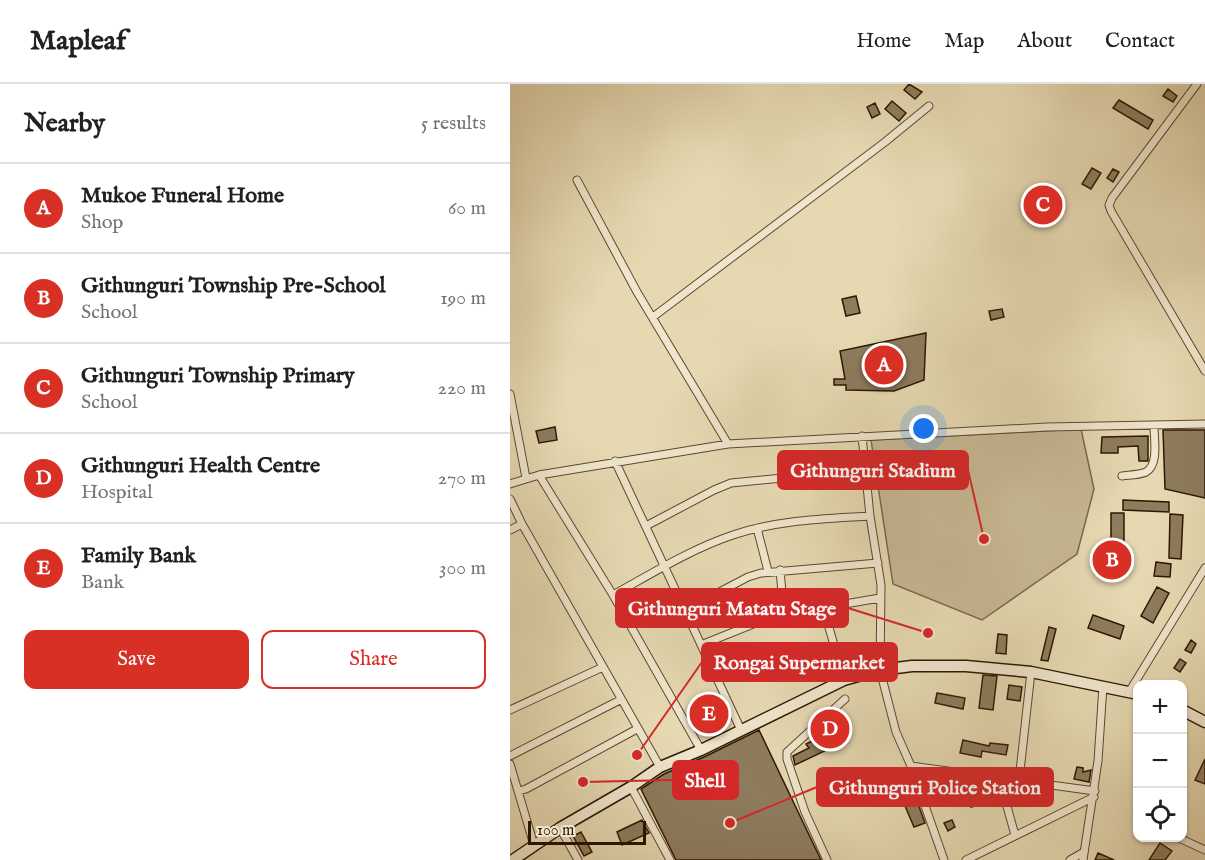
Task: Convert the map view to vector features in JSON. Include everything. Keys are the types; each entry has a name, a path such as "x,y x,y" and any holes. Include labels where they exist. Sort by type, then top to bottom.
{"main road":[{"path":"513,860 560,828 632,787 660,767 701,750 844,680 880,670 923,666 966,666 1031,672 1133,693"},
{"path":"1187,713 1205,723"}],"street":[{"path":"1197,84 1145,151 1109,205 1205,371"},
{"path":"653,317 885,142 929,106"},
{"path":"577,180 653,317 728,444"},
{"path":"510,394 526,478"},
{"path":"510,484 539,475 615,461 728,444 1047,428 1205,424"},
{"path":"1122,476 1145,473 1151,467 1154,460 1154,426"},
{"path":"862,436 870,516 878,562 880,670 896,732 911,766 944,860"},
{"path":"615,461 741,730"},
{"path":"646,526 731,483 866,470"},
{"path":"539,475 613,595 701,750"},
{"path":"510,499 620,700 660,767"},
{"path":"613,595 665,566 733,535 793,521 870,516"},
{"path":"510,530 522,524"},
{"path":"757,528 768,571"},
{"path":"685,609 748,577 768,571 878,562"},
{"path":"1140,680 1205,568"},
{"path":"780,570 784,615"},
{"path":"701,645 768,618 824,610 880,598"},
{"path":"824,610 844,680"},
{"path":"510,710 603,667"},
{"path":"1019,780 1031,672"},
{"path":"1070,860 1084,856 1094,794 1103,686"},
{"path":"827,860 805,812 787,759 787,752 845,699"},
{"path":"510,756 620,700"},
{"path":"519,791 637,729"},
{"path":"510,764 534,846"},
{"path":"911,766 1019,780 1094,794"},
{"path":"999,777 1015,835"},
{"path":"632,787 670,860"},
{"path":"966,860 1094,794"},
{"path":"560,828 578,860"},
{"path":"1187,841 1205,850"}],"shaded area":[{"path":"1081,429 1094,489 1077,554 982,620 893,584 871,440"}],"building":[{"path":"909,84 922,92 915,99 904,90"},
{"path":"1168,89 1177,96 1173,102 1163,96"},
{"path":"1119,100 1153,120 1148,129 1113,108"},
{"path":"892,101 906,113 899,121 885,109"},
{"path":"875,103 880,114 872,118 867,107"},
{"path":"1092,168 1101,173 1091,189 1082,184"},
{"path":"1113,169 1119,172 1113,182 1107,178"},
{"path":"1050,186 1055,194 1038,205 1033,197"},
{"path":"856,296 860,313 846,316 842,299"},
{"path":"1002,309 1004,317 991,320 989,311"},
{"path":"926,333 924,380 894,391 846,390 846,385 834,385 834,379 845,379 840,351"},
{"path":"555,427 557,440 539,443 536,431"},
{"path":"1163,430 1205,430 1205,498 1165,489"},
{"path":"1148,436 1148,461 1139,461 1138,446 1118,447 1118,453 1101,453 1102,437"},
{"path":"1123,500 1169,502 1169,512 1123,510"},
{"path":"1111,513 1124,513 1124,554 1111,554"},
{"path":"1170,514 1183,515 1181,559 1169,558"},
{"path":"1156,562 1171,564 1170,577 1154,576"},
{"path":"1157,587 1169,593 1153,623 1141,616"},
{"path":"1093,615 1124,626 1120,639 1088,628"},
{"path":"1049,627 1056,629 1048,661 1041,660"},
{"path":"998,634 1007,635 1006,654 996,653"},
{"path":"1191,640 1196,644 1191,653 1185,650"},
{"path":"1180,659 1186,663 1180,672 1174,668"},
{"path":"983,675 997,676 993,710 979,708"},
{"path":"1009,685 1022,687 1020,701 1007,699"},
{"path":"937,693 965,698 963,709 935,703"},
{"path":"759,730 821,860 676,860 641,789 664,774"},
{"path":"827,734 833,747 795,765 793,756 809,748 806,744"},
{"path":"963,740 989,746 990,743 1008,745 1006,755 982,751 981,757 960,753"},
{"path":"1205,759 1205,784 1195,780"},
{"path":"1077,767 1083,768 1083,772 1091,770 1089,782 1074,779"},
{"path":"983,790 987,803 971,807 968,794"},
{"path":"917,801 925,823 914,827 905,806"},
{"path":"642,820 649,833 622,845 617,832"},
{"path":"952,820 955,827 948,831 944,823"},
{"path":"581,832 592,852 584,856 573,836"},
{"path":"1160,843 1172,851 1165,860 1149,860"},
{"path":"1098,853 1114,860 1095,860"}],"place":[{"name":"Githunguri Township Primary","path":"1043,205"},
{"name":"Mukoe Funeral Home","path":"884,365"},
{"name":"Githunguri Stadium","path":"984,539"},
{"name":"Githunguri Township Pre-School","path":"1112,560"},
{"name":"Githunguri Matatu Stage","path":"928,633"},
{"name":"Family Bank","path":"709,714"},
{"name":"Githunguri Health Centre","path":"830,729"},
{"name":"Rongai Supermarket","path":"637,755"},
{"name":"Shell","path":"583,782"},
{"name":"Githunguri Police Station","path":"730,823"}]}
